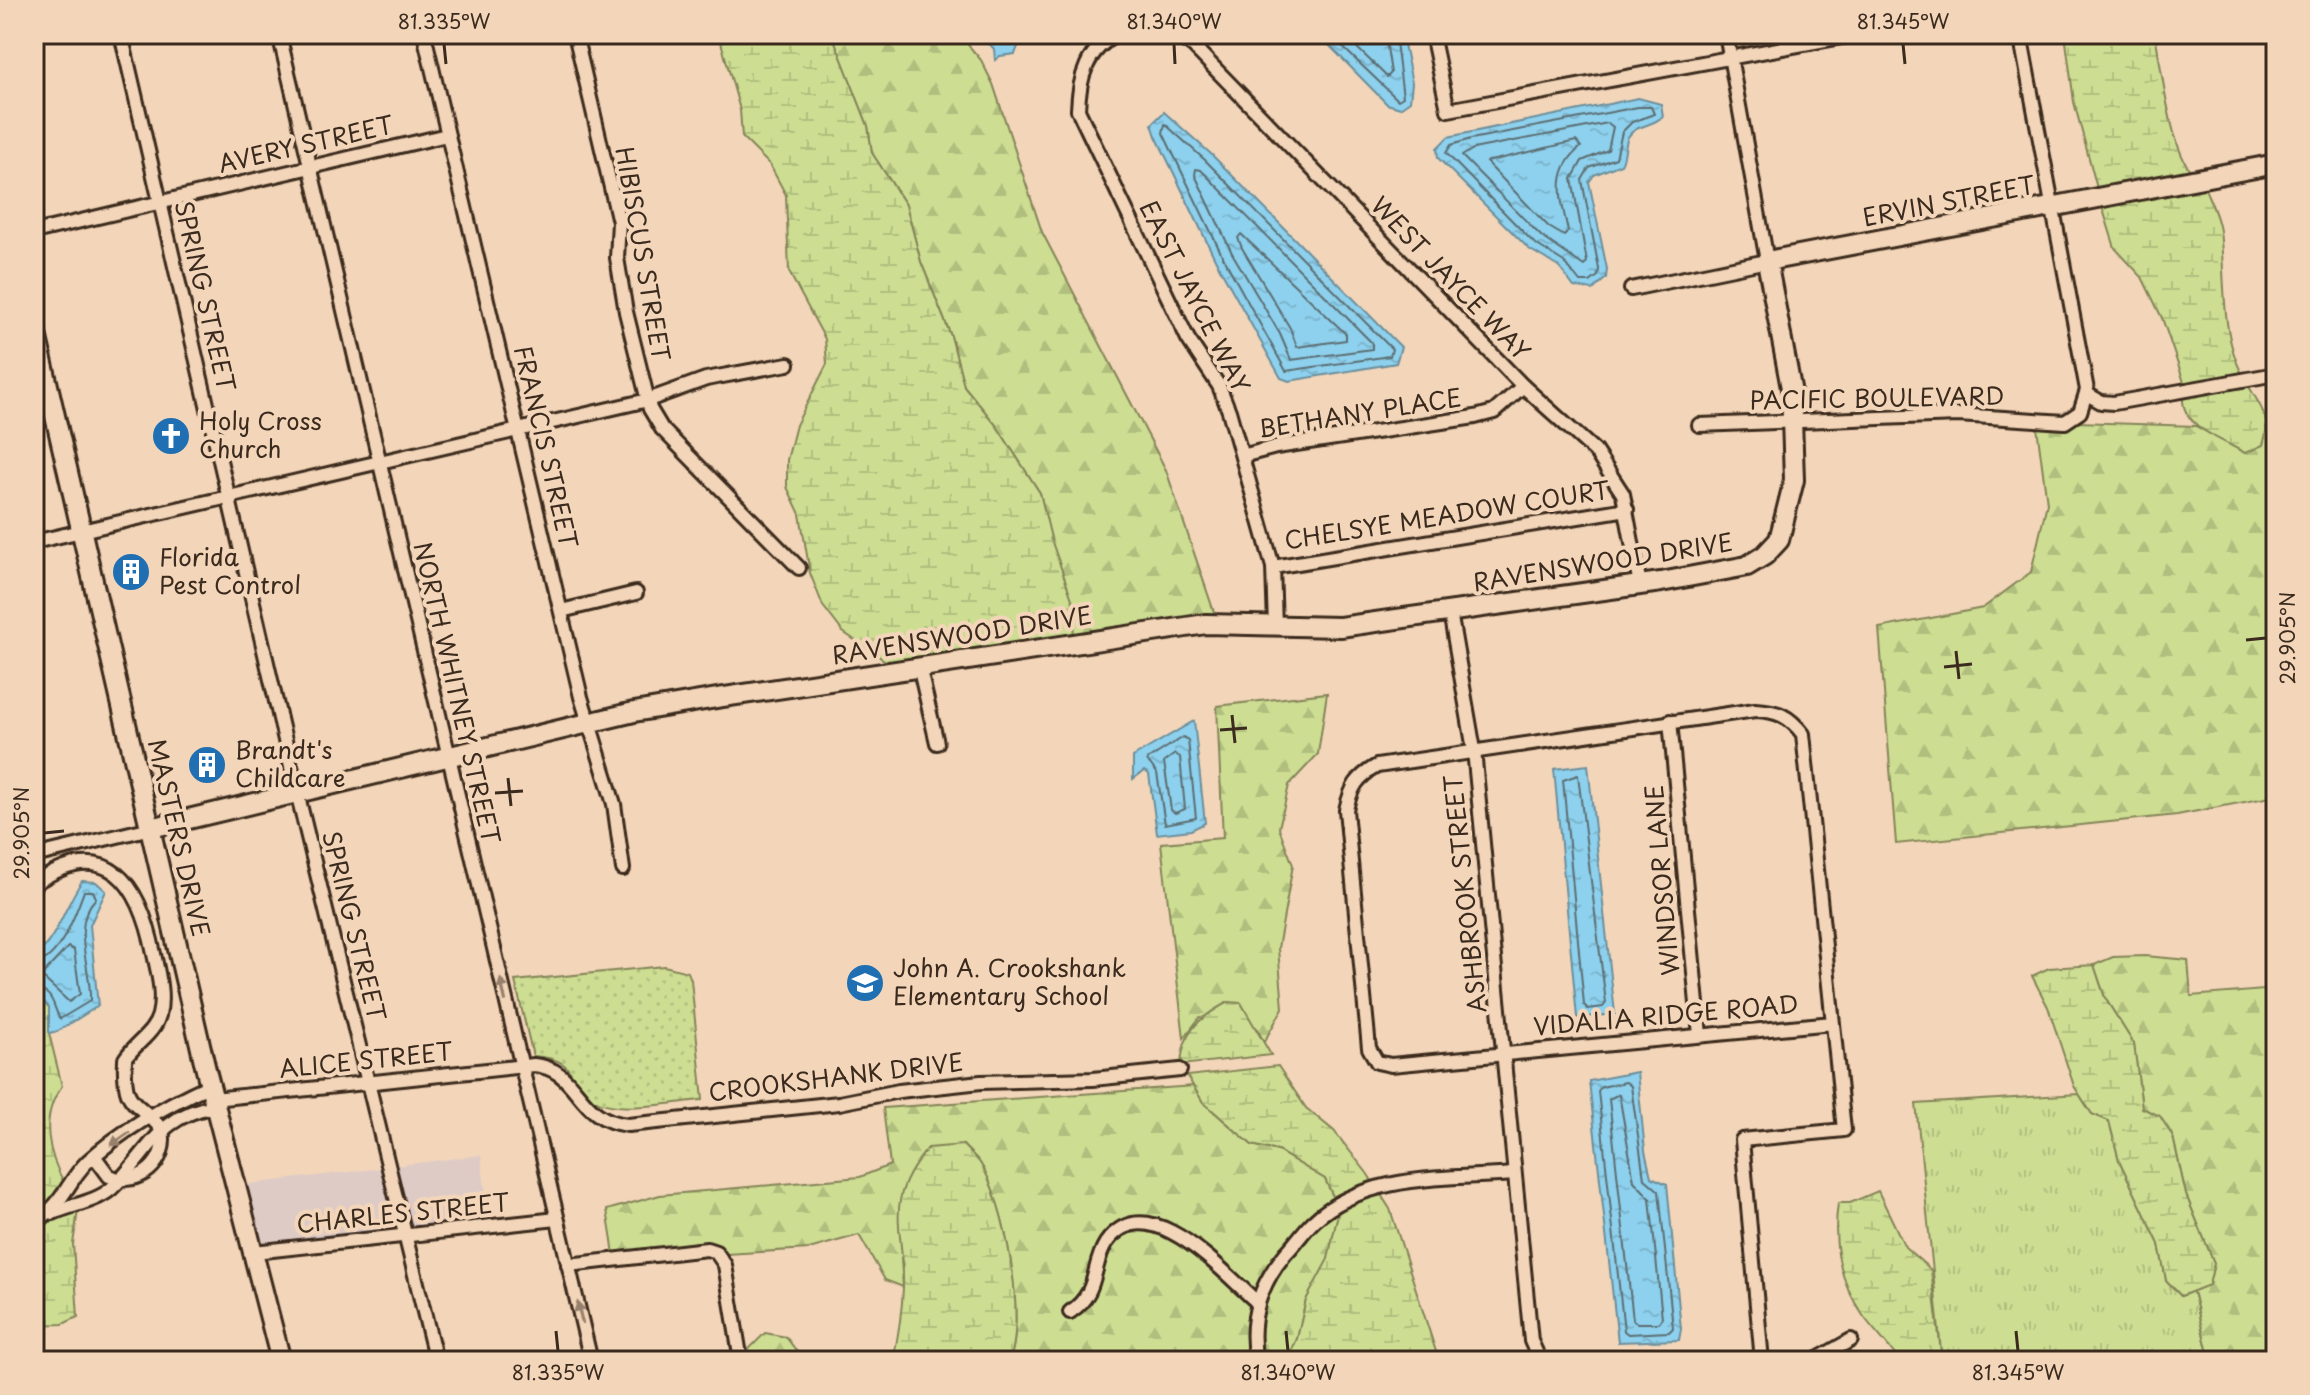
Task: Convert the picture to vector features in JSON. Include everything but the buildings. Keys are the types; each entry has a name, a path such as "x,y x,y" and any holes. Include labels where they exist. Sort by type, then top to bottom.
{"street":[{"name":"SPRING STREET","path":"121,34 297,792 436,1361"},
{"name":"NORTH WHITNEY STREET","path":"279,34 591,1361"},
{"name":"FRANCIS STREET","path":"424,34 588,724 614,804 623,869"},
{"name":"HIBISCUS STREET","path":"575,34 619,222 621,285 648,400 662,429 799,568"},
{"name":"EAST JAYCE WAY","path":"1118,34 1093,51 1084,71 1078,110 1188,339 1219,386 1273,567 1275,626"},
{"name":"WEST JAYCE WAY","path":"1175,34 1193,46 1230,83 1523,386 1595,451 1617,481 1627,509 1640,585"},
{"path":"1432,34 1448,110 1858,34"},
{"path":"1726,34 1767,261"},
{"path":"2020,34 2087,394 2101,402 2114,403 2276,374"},
{"name":"AVERY STREET","path":"34,232 447,135"},
{"name":"ERVIN STREET","path":"1631,289 2276,164"},
{"name":"RAVENSWOOD DRIVE","path":"34,856 588,724 717,698 1206,624 1340,627 1640,585 1747,566 1773,548 1784,530 1790,505 1794,421 1767,261"},
{"name":"MASTERS DRIVE","path":"34,325 213,1097 281,1361"},
{"path":"34,542 648,400 706,379 788,364"},
{"name":"BETHANY PLACE","path":"1242,456 1276,447 1475,417 1494,412 1523,386"},
{"name":"PACIFIC BOULEVARD","path":"1699,425 1958,415 2065,422 2080,412 2087,394"},
{"name":"CHELSYE MEADOW COURT","path":"1273,567 1627,509"},
{"path":"561,611 636,593"},
{"name":"ASHBROOK STREET","path":"1450,612 1474,750 1531,1341 1540,1361"},
{"path":"919,666 937,743"},
{"name":"VIDALIA RIDGE ROAD","path":"1762,1361 1742,1140 1844,1130 1833,1023 1803,734 1791,718 1773,711 1755,710 1377,766 1361,774 1351,787 1346,810 1369,1048 1377,1062 1391,1065 1833,1023"},
{"name":"WINDSOR LANE","path":"1670,721 1700,1035"},
{"path":"34,884 64,866 82,863 106,868 121,876 146,913 158,977 159,1017 152,1030 125,1059 124,1081 129,1099 162,1130"},
{"name":"CROOKSHANK DRIVE","path":"521,1066 553,1069 568,1081 590,1111 604,1120 628,1125 839,1103 899,1091 981,1082 1093,1079 1180,1070"},
{"name":"ALICE STREET","path":"213,1097 521,1066"},
{"path":"37,1221 55,1208 80,1170 95,1157 149,1119 213,1097"},
{"path":"37,1221 108,1192 162,1130 182,1114 213,1097"},
{"path":"95,1157 109,1176 119,1180"},
{"path":"1256,1361 1252,1342 1257,1302 1271,1271 1315,1220 1338,1203 1380,1187 1514,1174"},
{"name":"CHARLES STREET","path":"254,1252 557,1219"},
{"path":"1070,1312 1081,1304 1096,1278 1106,1243 1129,1225 1148,1223 1172,1230 1257,1302"},
{"path":"568,1265 707,1249 716,1252 725,1265 741,1361"},
{"path":"1814,1361 1851,1340"}],"shaded area":[{"path":"481,1155 489,1221 409,1230 393,1166"},
{"path":"382,1168 398,1231 258,1246 241,1185"}],"green space":[{"path":"832,34 959,34 981,60 993,84 1042,232 1166,470 1216,618 1073,638 1040,493 996,425 964,386 951,336 921,262 906,205 872,153 868,126"},
{"path":"832,34 868,126 872,153 906,205 921,262 951,336 964,386 996,425 1040,493 1052,542 1075,608 1073,638 903,663 884,660 843,632 823,606 810,573 800,514 787,487 787,460 796,425 827,364 825,339 789,272 786,195 770,165 742,137 740,110 719,35"},
{"path":"2065,34 2155,34 2178,147 2193,174 2098,192 2074,102"},
{"path":"2203,184 2219,225 2227,322 2242,374 2185,385 2162,318 2142,277 2115,248 2101,203"},
{"path":"2248,385 2264,414 2266,428 2263,445 2245,453 2196,424 2184,407 2183,397"},
{"path":"2077,422 2196,426 2245,453 2268,428 2276,429 2276,796 2177,815 1896,844 1879,628 1983,608 2031,572 2047,503 2037,427 2065,427"},
{"path":"1327,693 1318,754 1289,785 1279,828 1293,865 1278,948 1283,1008 1264,1042 1256,1027 1200,1017 1184,1038 1161,843 1223,838 1217,706"},
{"path":"2113,957 2188,960 2191,996 2276,989 2276,1361 2210,1361 2193,1291 2209,1284 2214,1263 2186,1195 2173,1137 2142,1108 2134,1044 2105,998 2094,965"},
{"path":"2094,965 2105,998 2134,1044 2142,1108 2160,1116 2173,1137 2186,1195 2214,1263 2209,1285 2181,1296 2166,1280 2159,1244 2119,1160 2109,1121 2092,1114 2074,1086 2048,1007 2032,976 2049,968"},
{"path":"664,966 688,972 691,980 703,1100 630,1107 602,1103 583,1091 559,1061 533,1056 515,981"},
{"path":"39,997 49,1007 49,1033 62,1086 50,1110 48,1123 51,1149 66,1186 52,1203 34,1216 34,998"},
{"path":"1228,1002 1241,1003 1271,1055 1181,1065 1185,1043 1194,1026"},
{"path":"1278,1066 1306,1108 1334,1131 1367,1173 1390,1209 1439,1361 1287,1361 1297,1339 1306,1300 1328,1259 1339,1209 1325,1179 1278,1151 1252,1145 1203,1102 1187,1076"},
{"path":"1194,1086 1203,1102 1252,1145 1278,1151 1325,1179 1339,1210 1328,1260 1306,1300 1297,1339 1287,1361 1009,1361 1016,1318 1005,1231 989,1180 980,1163 963,1145 901,1258 903,1287 885,1280 859,1235 809,1249 726,1254 715,1244 706,1243 614,1254 607,1210 660,1195 860,1177 890,1165 883,1108"},
{"path":"2079,1094 2092,1114 2109,1121 2119,1160 2159,1244 2166,1280 2181,1296 2193,1291 2210,1361 1942,1361 1916,1104"},
{"path":"963,1145 980,1163 989,1180 1005,1231 1016,1318 1009,1361 893,1361 902,1297 899,1216 905,1185 928,1148"},
{"path":"1878,1191 1905,1247 1931,1270 1942,1361 1899,1361 1864,1317 1849,1291 1837,1248 1838,1203 1850,1203"},
{"path":"78,1210 73,1244 78,1317 63,1324 34,1325 34,1230"},
{"path":"765,1333 786,1337 804,1361 750,1361 748,1350"}],"water":[{"path":"981,34 1023,34 1015,54 995,60 994,49"},
{"path":"1318,34 1402,34 1412,83 1410,101 1400,108 1387,104"},
{"path":"1638,98 1661,104 1663,116 1631,133 1621,164 1594,175 1589,182 1607,269 1606,278 1593,290 1574,287 1559,267 1529,249 1438,158 1437,148 1448,137"},
{"path":"1164,112 1211,154 1401,347 1396,363 1289,381 1281,378 1216,261 1156,136 1152,124"},
{"path":"1194,721 1205,823 1191,830 1157,834 1149,774 1144,771 1133,779 1133,757"},
{"path":"1588,765 1615,1014 1577,1018 1554,769"},
{"path":"82,881 96,882 106,891 90,925 98,1006 58,1031 49,1033 49,1007 39,997 34,998 34,958 50,940"},
{"path":"1637,1072 1645,1151 1651,1177 1667,1184 1681,1329 1679,1340 1618,1342 1589,1081"}],"place":[{"name":"Holy Cross Church","path":"171,436"},
{"name":"Florida Pest Control","path":"131,572"},
{"name":"Brandt's Childcare","path":"207,765"},
{"name":"John A. Crookshank Elementary School","path":"865,983"}]}
